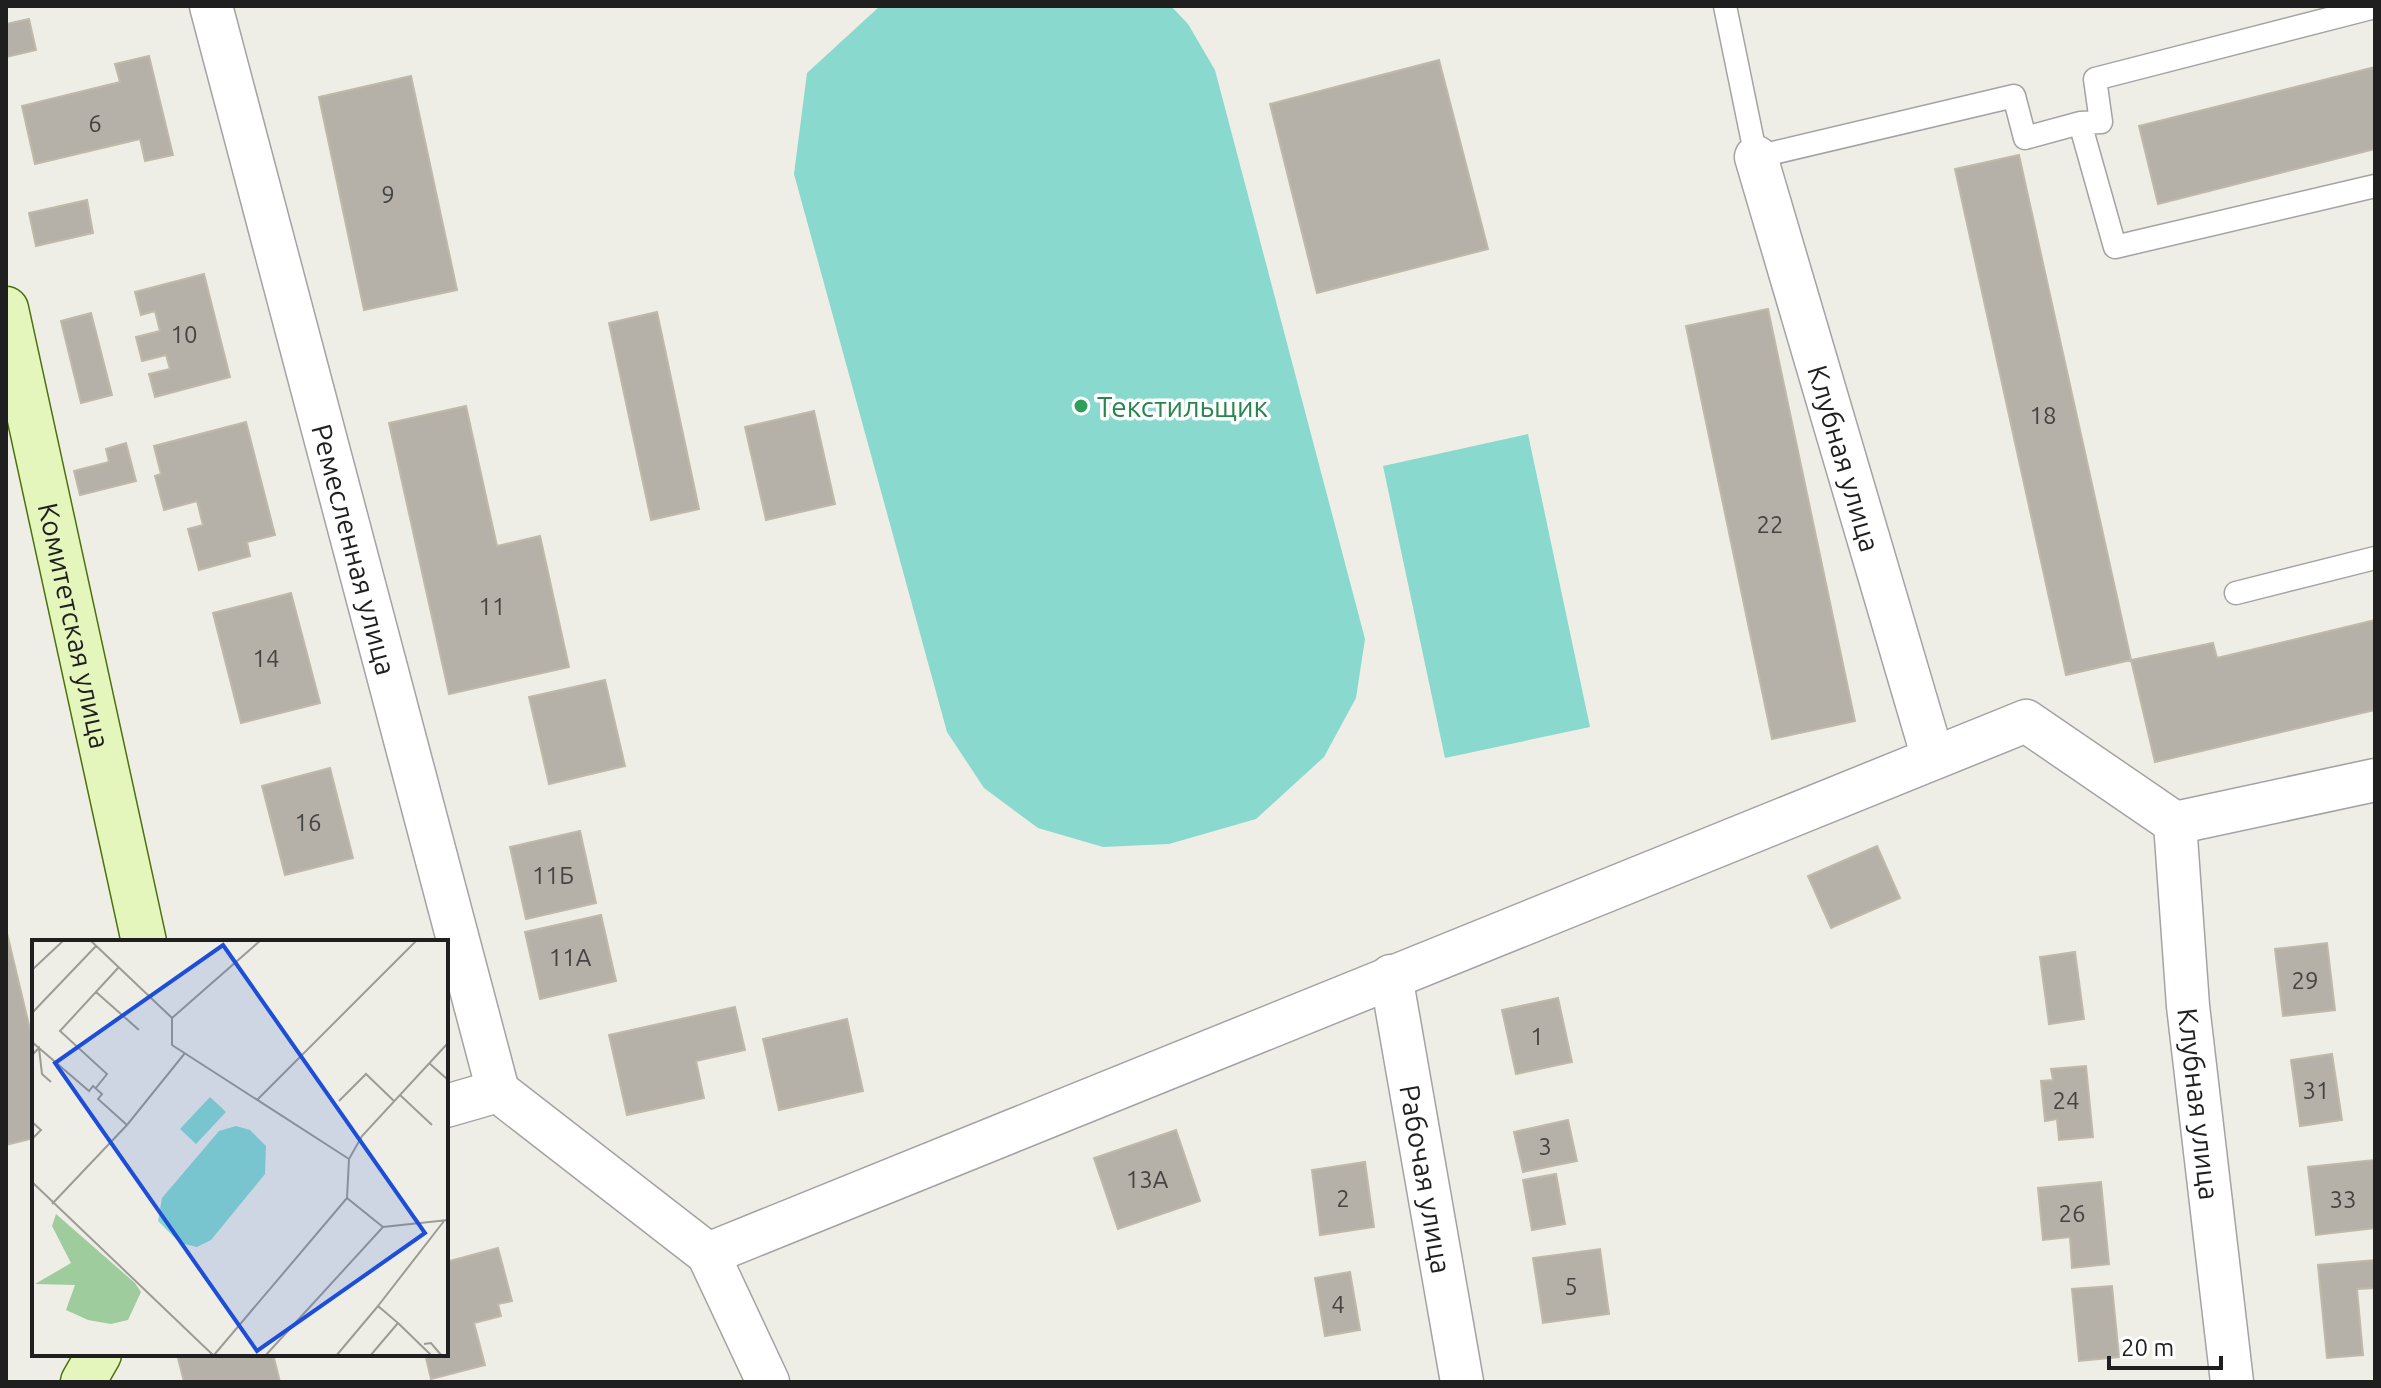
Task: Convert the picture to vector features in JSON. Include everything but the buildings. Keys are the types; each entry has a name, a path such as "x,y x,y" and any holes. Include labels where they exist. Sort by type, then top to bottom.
{"street":[{"name":"Ремесленная улица","path":"211,6 498,1091"},
{"name":"Клубная улица","path":"1756,157 1933,758"},
{"name":"Комитетская улица","path":"6,309 144,940"},
{"path":"708,1254 2026,721 2175,823 2375,780"},
{"name":"Клубная улица","path":"2175,823 2188,1006 2232,1382"},
{"name":"Рабочая улица","path":"1391,976 1462,1382"},
{"path":"448,1105 498,1091 708,1254 768,1382"},
{"path":"83,1382 98,1356"}],"lane":[{"path":"1725,6 1756,157 2014,96 2025,138 2080,123 2101,122 2095,79 2375,7"},
{"path":"2080,123 2115,247 2375,186"},
{"path":"2236,593 2375,558"}],"shaded area":[{"name":"Текстильщик","path":"880,6 1171,6 1188,24 1215,70 1365,639 1356,698 1324,757 1256,819 1169,844 1103,847 1038,828 984,788 947,732 794,174 807,73"},
{"path":"1528,434 1590,727 1445,758 1383,466"}],"place":[{"name":"Текстильщик","path":"1081,406"}]}
